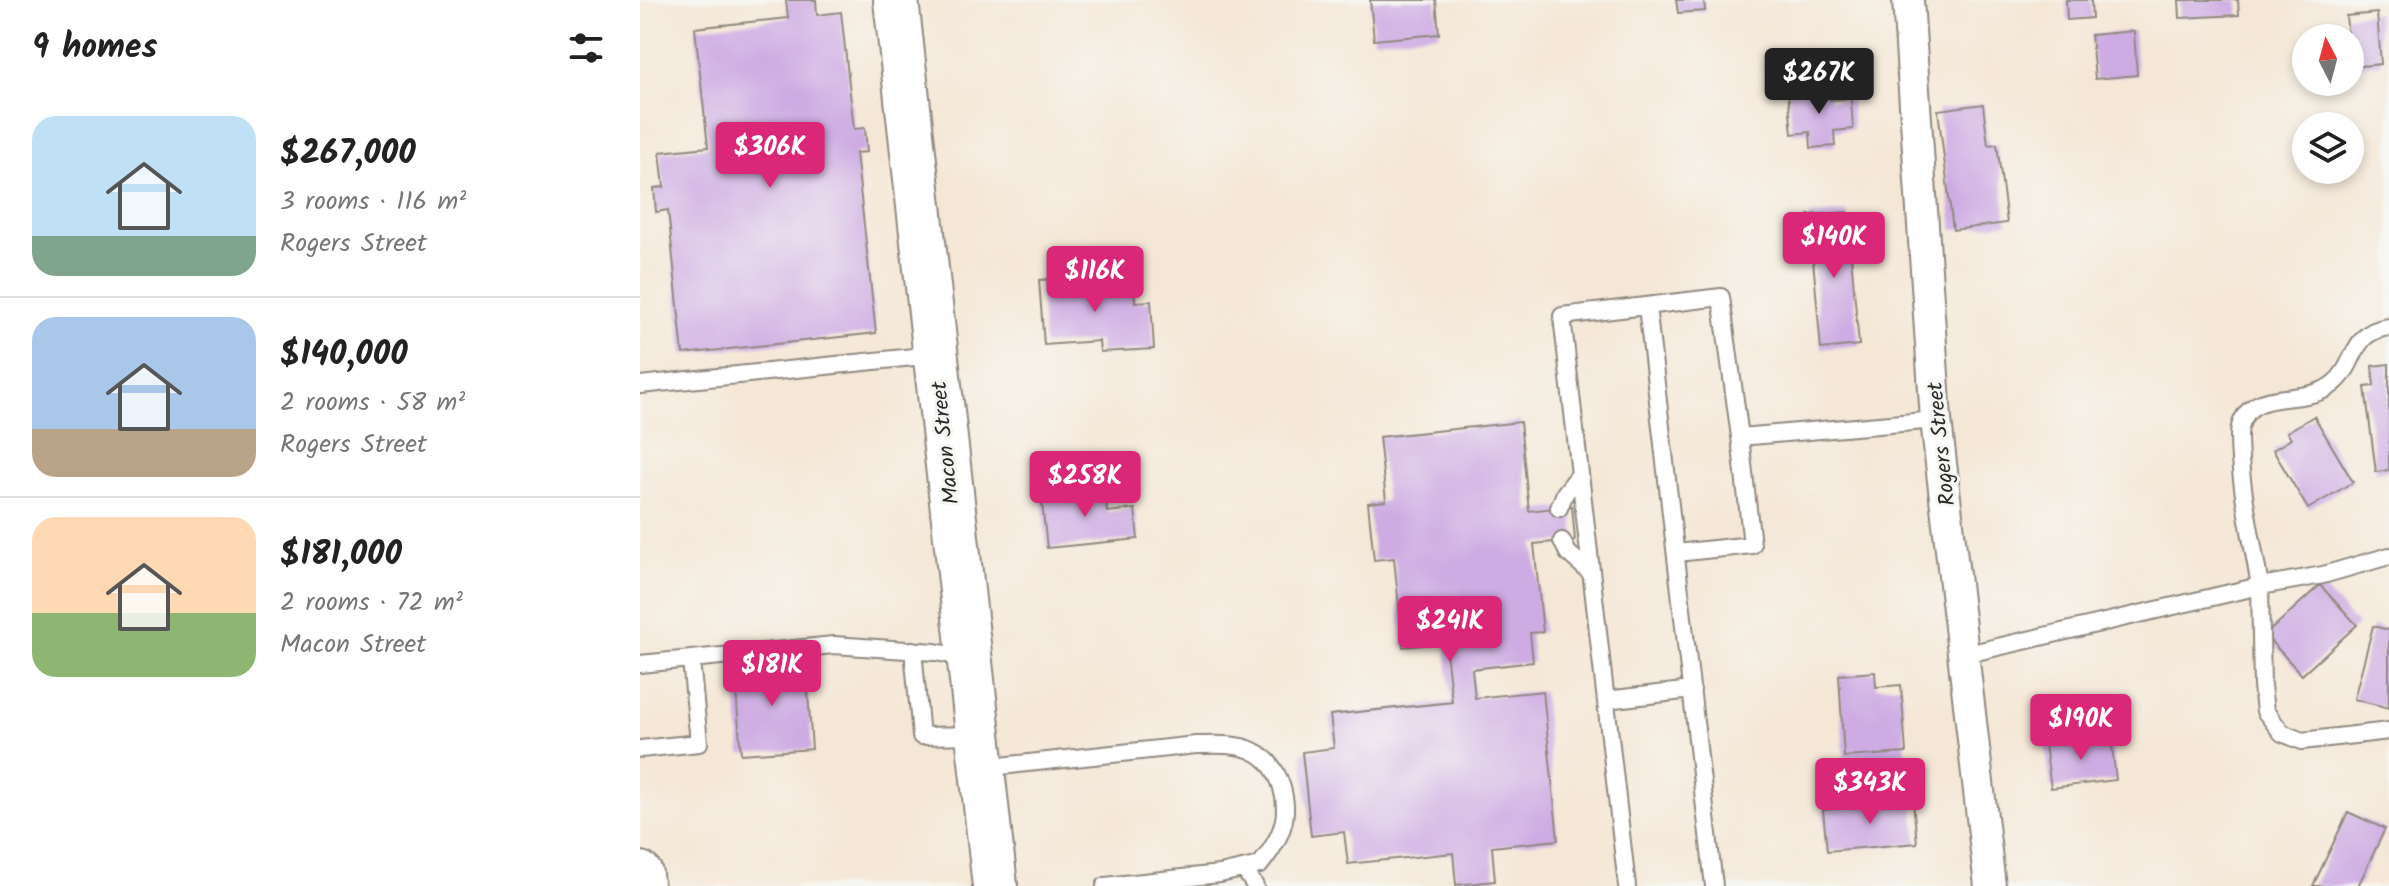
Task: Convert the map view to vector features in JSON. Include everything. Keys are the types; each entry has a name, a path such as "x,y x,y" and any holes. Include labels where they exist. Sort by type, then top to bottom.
{"main road":[{"name":"Macon Street","path":"896,0 995,886"},
{"path":"640,874 641,886"}],"street":[{"name":"Rogers Street","path":"1908,0 1936,420 1990,886"}],"lane":[{"path":"1627,886 1562,316 1721,297 1752,545 1676,553"},
{"path":"1647,306 1714,886"},
{"path":"2389,327 2369,333 2359,341 2348,368 2328,388 2296,398 2264,402 2251,409 2243,419 2239,433 2260,586 2265,711 2282,733 2302,741 2389,731"},
{"path":"640,385 934,355"},
{"path":"1740,437 1936,420"},
{"path":"1559,508 1565,493 1580,474"},
{"path":"1562,541 1568,553 1591,573"},
{"path":"1963,655 2260,586 2323,575 2389,556"},
{"path":"640,664 834,645 913,650 968,658"},
{"path":"913,650 921,736 979,752 1229,745 1251,750 1276,770 1285,812 1282,830 1260,865 1220,874 1105,886"},
{"path":"640,749 699,743 691,660"},
{"path":"1606,700 1692,690"},
{"path":"1244,869 1255,886"}],"building":[{"path":"786,0 816,0 817,15 841,12 854,129 865,128 867,152 856,153 876,333 683,354 668,210 656,212 654,188 664,187 660,152 708,147 695,28 788,18"},
{"path":"1370,0 1436,0 1439,34 1374,40"},
{"path":"1676,0 1704,0 1705,11 1678,13"},
{"path":"2066,0 2091,0 2092,18 2067,20"},
{"path":"2179,0 2238,0 2239,15 2180,18"},
{"path":"2377,13 2381,64 2364,66 2364,24 2347,24 2346,16"},
{"path":"2134,31 2137,75 2095,79 2091,35"},
{"path":"1829,88 1830,100 1851,99 1853,129 1834,131 1835,146 1811,148 1810,132 1792,134 1788,91"},
{"path":"1983,104 1988,145 1997,144 2007,223 1953,230 1938,110"},
{"path":"1847,212 1859,345 1821,349 1809,215"},
{"path":"1112,275 1113,287 1134,285 1135,302 1151,301 1154,349 1100,352 1099,341 1044,345 1039,280"},
{"path":"2389,364 2389,470 2376,472 2365,387 2374,386 2372,366"},
{"path":"2314,416 2353,482 2308,509 2273,450 2291,439 2287,432"},
{"path":"1520,422 1529,511 1572,506 1575,540 1534,544 1543,632 1530,633 1533,662 1472,669 1475,698 1543,691 1558,840 1492,847 1495,881 1456,885 1453,853 1348,864 1344,832 1311,836 1302,752 1334,748 1330,715 1452,702 1445,643 1403,647 1394,558 1374,560 1368,503 1386,501 1379,437"},
{"path":"1105,488 1107,512 1135,509 1138,539 1047,548 1041,494"},
{"path":"2320,585 2357,625 2302,675 2265,635"},
{"path":"2373,626 2389,630 2389,708 2354,699"},
{"path":"797,660 798,680 807,679 812,749 741,754 734,665"},
{"path":"1875,672 1876,687 1901,685 1906,753 1844,757 1839,675"},
{"path":"2111,737 2116,780 2051,788 2045,745"},
{"path":"1913,802 1917,843 1827,851 1823,810"},
{"path":"2348,812 2385,829 2358,886 2313,886"}]}
